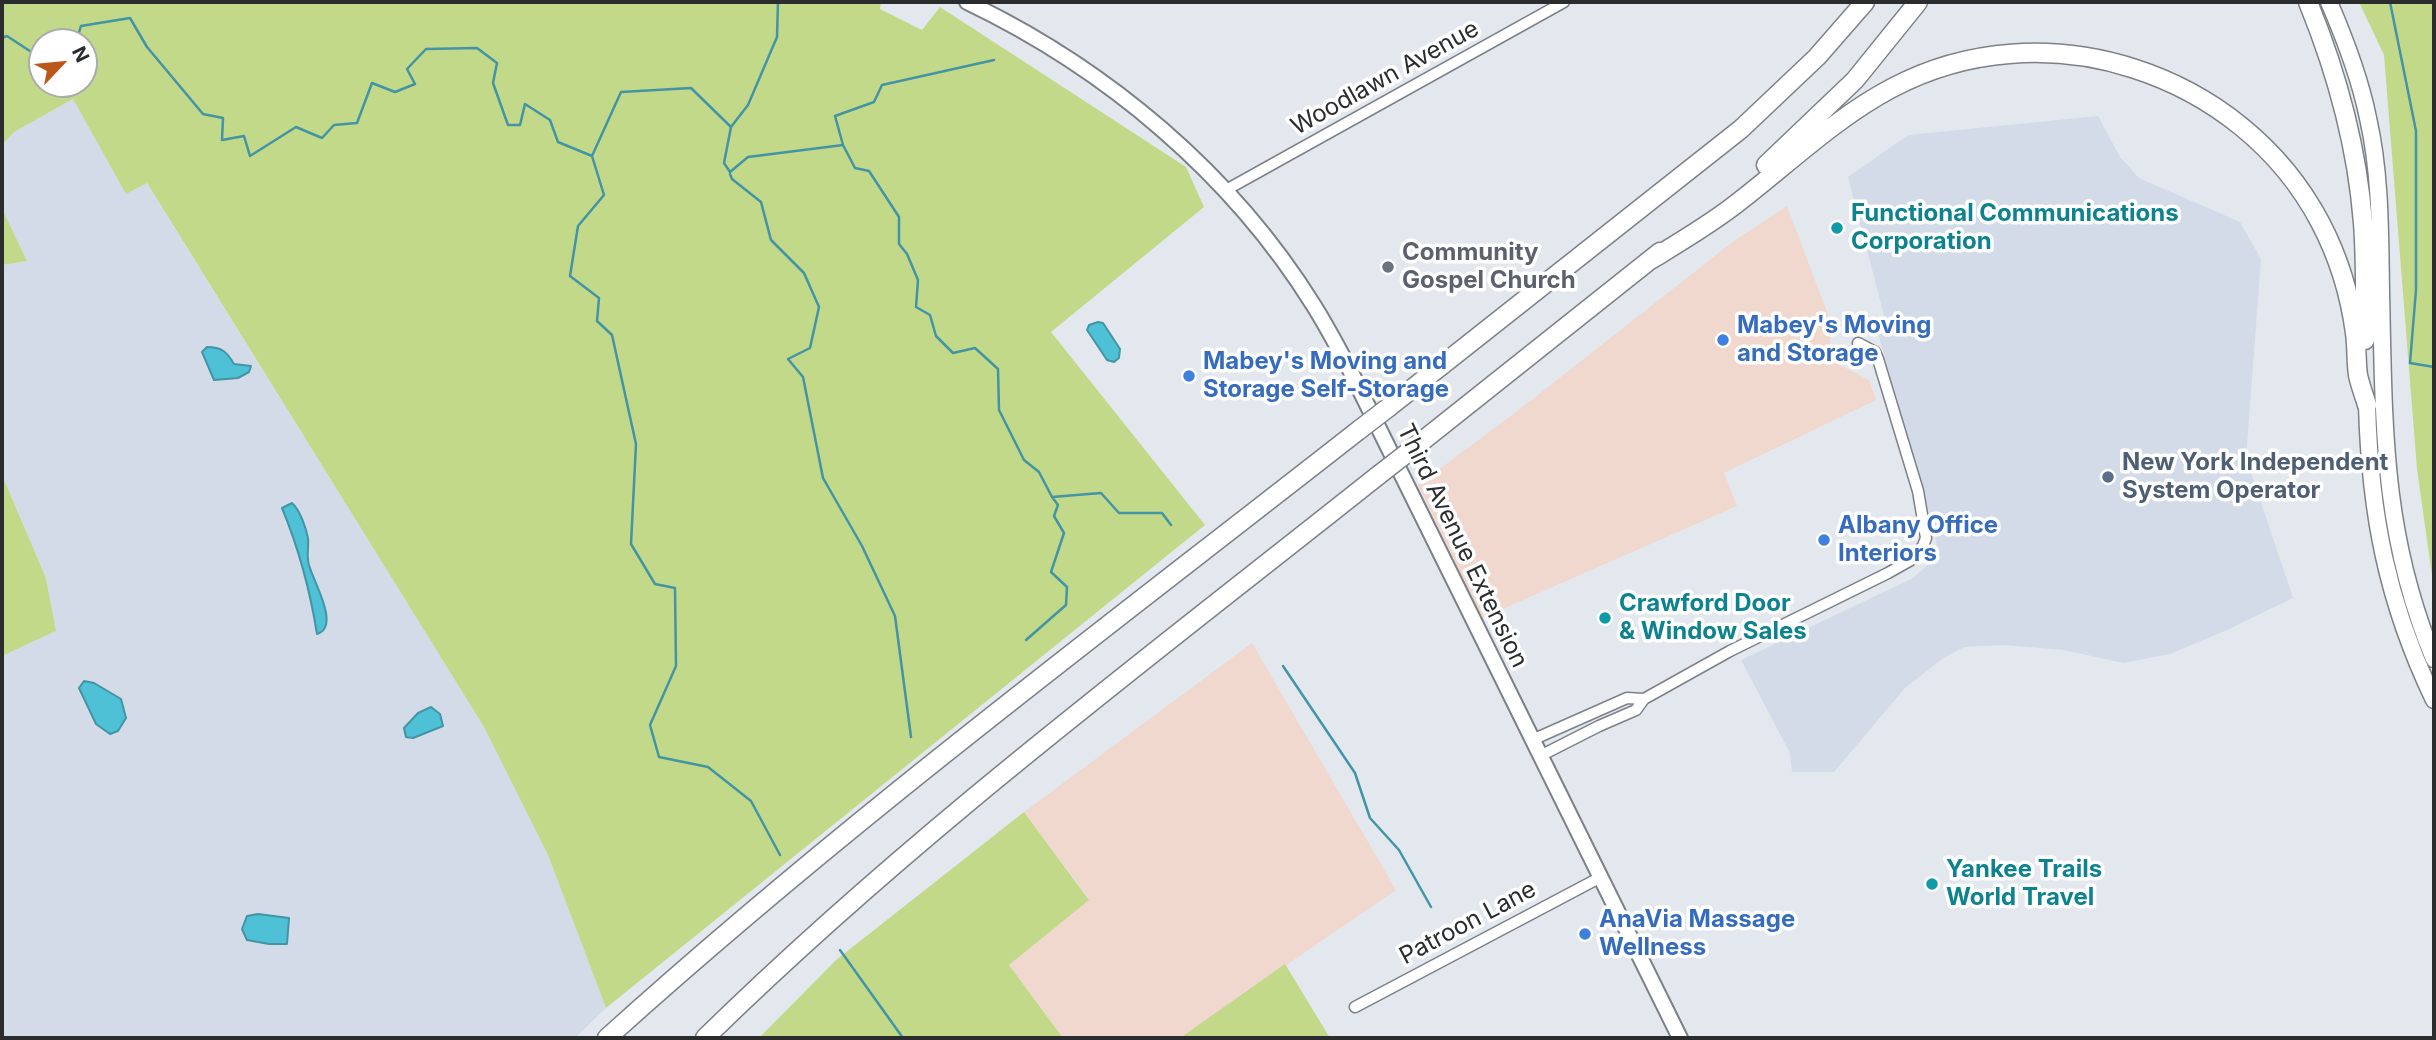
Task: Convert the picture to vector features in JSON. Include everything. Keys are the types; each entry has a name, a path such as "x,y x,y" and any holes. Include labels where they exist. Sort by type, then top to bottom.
{"highway":[{"path":"607,1038 867,816 1741,129 1817,57 1865,2"},
{"path":"705,1038 824,928 940,827 1651,259 1796,139 1868,64 1918,2"},
{"path":"2308,2 2342,97 2357,173 2363,224 2367,405"},
{"path":"1651,259 1713,221 1861,107 1909,80 1961,62 2014,53 2060,53 2105,60 2160,76 2214,106 2265,147 2295,183 2325,233 2346,287 2355,332 2358,374 2367,405"}],"main road":[{"path":"2329,2 2358,80 2373,143 2380,223 2384,439 2390,504 2413,604 2434,659"},
{"path":"2367,405 2373,506 2387,576 2408,641 2434,700"}],"street":[{"name":"Third Avenue Extension","path":"967,2 989,7 1085,69 1166,133 1226,190 1290,271 1314,306 1348,366 1680,1038"},
{"name":"Woodlawn Avenue","path":"1226,190 1564,2"},
{"path":"1540,756 1636,710 1644,699 1730,651 1912,560 1923,546 1926,538 1925,526 1918,491 1878,359 1875,352 1858,343"},
{"path":"1532,740 1627,698 1644,699"},
{"name":"Patroon Lane","path":"1355,1007 1601,877"}],"shaded area":[{"path":"73,99 126,193 146,182 484,727 548,855 606,1008 575,1038 2,1038 2,656 56,631 46,578 2,475 2,265 26,261 2,209 2,145 14,132"},
{"name":"New York Independent System Operator","path":"2098,116 2120,157 2139,178 2240,222 2261,259 2246,458 2293,598 2170,654 2123,663 2064,650 2003,645 1964,647 1942,659 1905,688 1834,772 1792,772 1790,753 1741,660 1913,578 1931,562 1937,544 1876,326 1886,323 1848,177 1908,135"},
{"name":"Mabey's Moving and Storage","path":"1787,206 1832,325 1828,359 1869,380 1876,400 1724,473 1737,506 1482,618 1418,485 1520,409 1735,240"},
{"path":"1252,643 1396,890 1180,1038 1063,1038 1009,965 1089,899 1024,812"}],"green space":[{"path":"2,2 881,2 880,9 922,30 940,7 1186,167 1204,207 1051,332 1205,525 606,1008 548,855 484,727 147,183 126,194 73,99 14,132 2,145"},
{"path":"2359,2 2434,2 2434,590 2417,469 2384,55"},
{"path":"2,209 27,261 2,265"},
{"path":"2,475 46,578 56,631 2,656"},
{"path":"1024,812 1089,900 1009,965 1063,1038 759,1038 836,960"},
{"path":"1285,964 1330,1038 1180,1038"}],"water":[{"path":"1103,323 1120,349 1119,358 1114,362 1107,360 1087,330 1089,325"},
{"path":"207,347 224,351 234,364 251,366 249,372 238,378 214,380 202,352"},
{"path":"292,503 306,529 308,562 326,613 324,630 317,634 303,570 282,508"},
{"path":"84,681 94,683 121,699 126,718 118,731 110,734 96,724 79,688"},
{"path":"431,707 440,714 443,726 413,738 406,737 404,728 418,713"},
{"path":"258,914 289,918 287,944 247,940 242,929 247,916"}],"waterway":[{"path":"731,127 748,105 777,37 778,2"},
{"path":"2390,2 2416,131 2416,290 2410,363 2434,367"},
{"path":"80,28 130,18 147,47 203,114 223,118 222,140 244,136 250,156 296,127 322,138 334,125 357,123 372,83 395,92 415,84 407,69 426,49 477,48 497,63 493,83 508,125 520,125 525,104 550,120 558,142 592,156 621,92 691,88 731,127 724,163 730,172 748,157 843,145 855,168 869,171 899,217 899,244 907,254 918,280 916,307 930,315 936,336 953,353 975,348 998,369 999,410 1024,460 1039,472 1052,497 1101,493 1119,513 1162,513 1171,525"},
{"path":"2,38 7,36 28,50"},
{"path":"843,145 835,116 874,102 882,85 994,60"},
{"path":"592,156 604,195 578,226 570,276 599,298 597,321 612,335 636,444 631,544 655,584 675,588 676,666 650,725 659,757 708,767 751,801 780,855"},
{"path":"730,174 732,179 761,202 771,240 804,273 819,307 810,348 788,359 803,377 823,478 862,546 895,616 911,737"},
{"path":"1026,640 1066,605 1067,587 1051,572 1064,533 1054,516 1058,505 1052,497"},
{"path":"1283,666 1355,773 1370,818 1399,850 1431,907"},
{"path":"840,950 903,1038"}],"place":[{"name":"Functional Communications Corporation","path":"1837,228"},
{"name":"Community Gospel Church","path":"1388,267"},
{"name":"Mabey's Moving and Storage","path":"1723,340"},
{"name":"Mabey's Moving and Storage Self-Storage","path":"1189,376"},
{"name":"New York Independent System Operator","path":"2108,477"},
{"name":"Albany Office Interiors","path":"1824,540"},
{"name":"Crawford Door & Window Sales","path":"1605,618"},
{"name":"Yankee Trails World Travel","path":"1932,884"},
{"name":"AnaVia Massage Wellness","path":"1585,934"}]}
